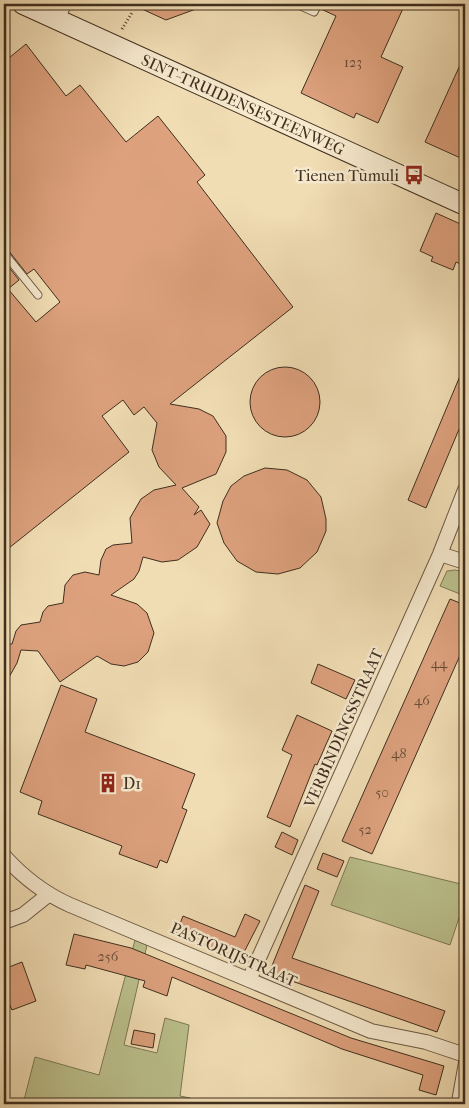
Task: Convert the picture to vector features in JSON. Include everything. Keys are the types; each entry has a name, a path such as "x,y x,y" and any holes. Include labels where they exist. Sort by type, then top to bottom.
{"main road":[{"name":"SINT-TRUIDENSESTEENWEG","path":"23,4 64,12 439,195 465,205"}],"street":[{"name":"VERBINDINGSSTRAAT","path":"249,980 440,554 465,490"},
{"path":"440,554 465,562"},
{"name":"PASTORIJSTRAAT","path":"4,856 20,874 48,895 371,1031 426,1042 465,1055"},
{"path":"4,922 23,916 48,895"}],"lane":[{"path":"296,4 314,12 318,4"},
{"path":"4,253 38,295"},
{"path":"455,1104 465,1055"}],"path":[{"path":"122,29 134,11"}],"green space":[{"path":"447,571 465,572 465,596 440,586"},
{"path":"350,857 465,885 465,916 460,915 450,945 331,905"},
{"path":"135,940 147,945 124,1045 157,1053 165,1018 189,1025 180,1096 190,1098 188,1104 23,1104 35,1057 99,1075"}],"building":[{"path":"131,4 204,4 204,6 166,20"},
{"path":"323,4 405,4 381,57 403,67 378,123 356,113 354,118 301,93 336,16 321,9"},
{"path":"26,44 66,96 80,85 126,142 158,116 205,175 197,182 293,307 170,404 199,409 213,416 226,436 226,452 216,474 182,488 199,507 194,515 201,510 210,524 197,547 178,560 162,562 143,557 139,571 134,579 111,595 137,604 147,613 154,633 148,652 138,662 124,666 111,664 97,656 60,682 38,651 21,650 17,663 4,686 4,644 12,644 16,631 21,625 40,622 43,612 48,606 63,603 65,585 73,575 85,572 99,575 101,560 106,549 113,545 132,543 130,518 141,499 154,490 176,485 159,467 152,450 157,423 144,407 134,415 123,400 102,416 129,452 4,552 4,261 19,280 8,289 36,322 60,302 34,269 27,274 8,250 4,248 4,62"},
{"path":"465,54 465,160 425,142"},
{"path":"436,213 465,226 465,266 456,262 453,270 431,261 433,257 420,251"},
{"path":"465,364 465,415 426,508 408,500"},
{"path":"285,367 298,370 310,377 317,389 320,402 317,415 310,427 298,434 285,437 272,434 260,427 253,415 250,402 253,389 260,377 272,370"},
{"path":"265,468 287,470 307,480 321,497 326,519 326,531 317,552 300,568 278,574 256,572 237,561 224,543 217,523 223,501 231,486 244,476"},
{"path":"450,599 465,605 465,644 372,854 342,841"},
{"path":"318,664 355,680 346,699 311,683"},
{"name":"D1","path":"61,685 97,699 85,732 195,774 182,808 187,810 167,863 160,860 157,868 119,854 122,846 38,814 42,801 20,792"},
{"path":"297,715 332,731 317,765 315,764 290,827 267,817 292,755 282,750"},
{"path":"282,832 298,840 292,855 275,847"},
{"path":"323,853 344,861 337,877 317,869"},
{"path":"305,885 319,891 292,958 445,1011 437,1032 269,973"},
{"path":"245,914 260,921 240,960 176,934 183,916 235,937"},
{"path":"74,934 131,948 351,1038 444,1066 436,1095 419,1090 423,1075 342,1049 172,977 167,996 143,987 145,981 86,965 85,969 66,965"},
{"path":"22,962 36,1001 12,1010 9,1003 4,1005 4,969"},
{"path":"134,1030 155,1034 153,1048 131,1044"}],"place":[{"name":"Tienen Tumuli","path":"414,175"},
{"name":"D1","path":"108,783"}]}
